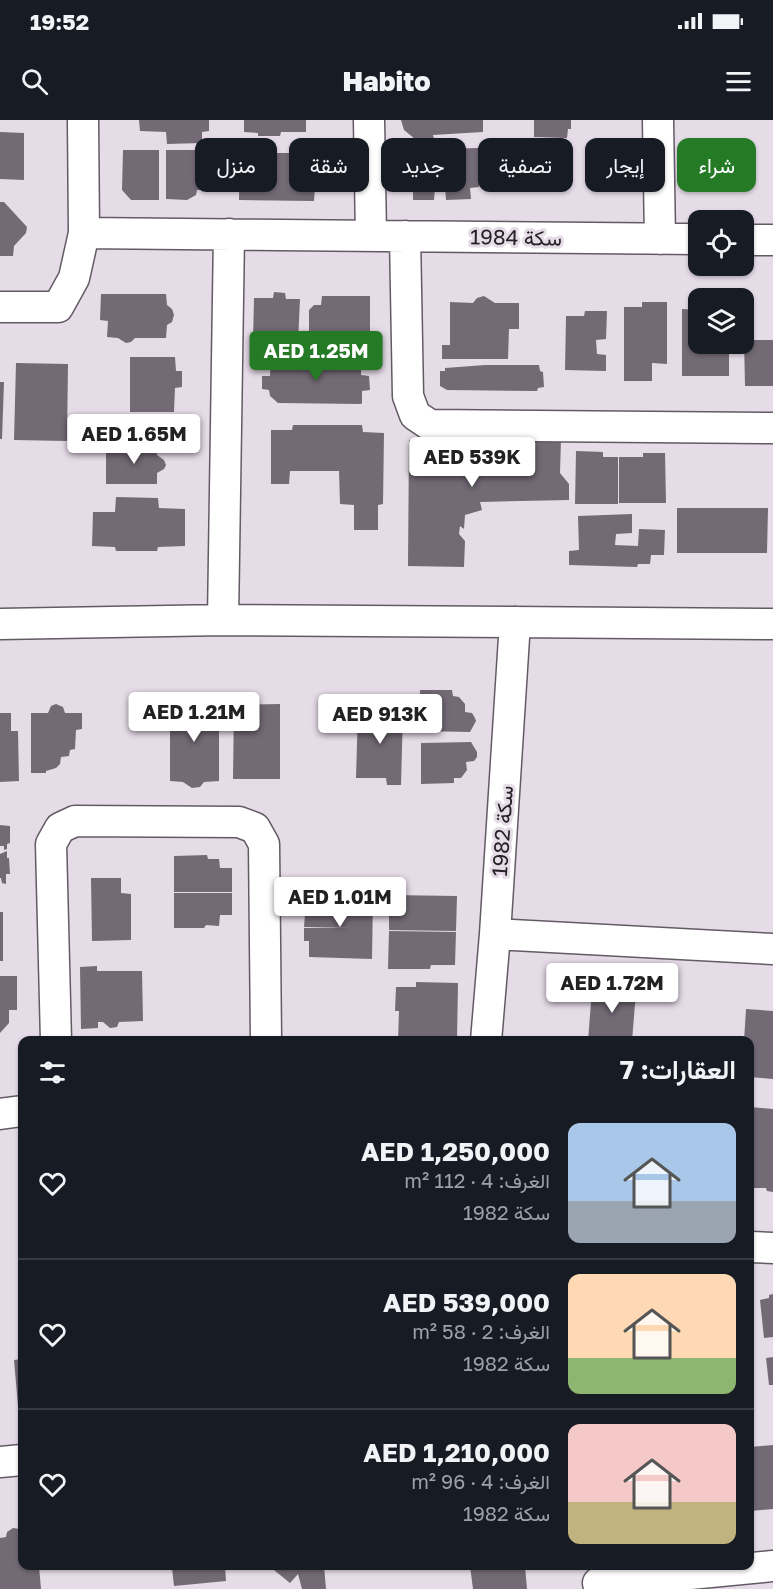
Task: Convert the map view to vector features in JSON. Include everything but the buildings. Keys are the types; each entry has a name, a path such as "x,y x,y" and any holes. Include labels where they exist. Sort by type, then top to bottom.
{"street":[{"path":"0,307 58,307 74,278 84,233 83,120"},
{"path":"369,120 371,236"},
{"path":"658,120 660,239"},
{"name":"سكة 1984","path":"84,233 688,239"},
{"path":"223,620 229,234"},
{"path":"405,236 408,396 415,414 430,425 773,428"},
{"path":"754,240 773,240"},
{"path":"0,624 223,620 773,624"},
{"name":"سكة 1982","path":"486,1036 515,622"},
{"path":"56,1036 51,844 60,828 75,821 239,822 255,828 264,843 266,1036"},
{"path":"495,934 773,949"},
{"path":"0,1114 18,1112"},
{"path":"754,1247 773,1248"},
{"path":"0,1462 18,1460"},
{"path":"754,1567 773,1566"},
{"path":"598,1579 719,1570"}]}
